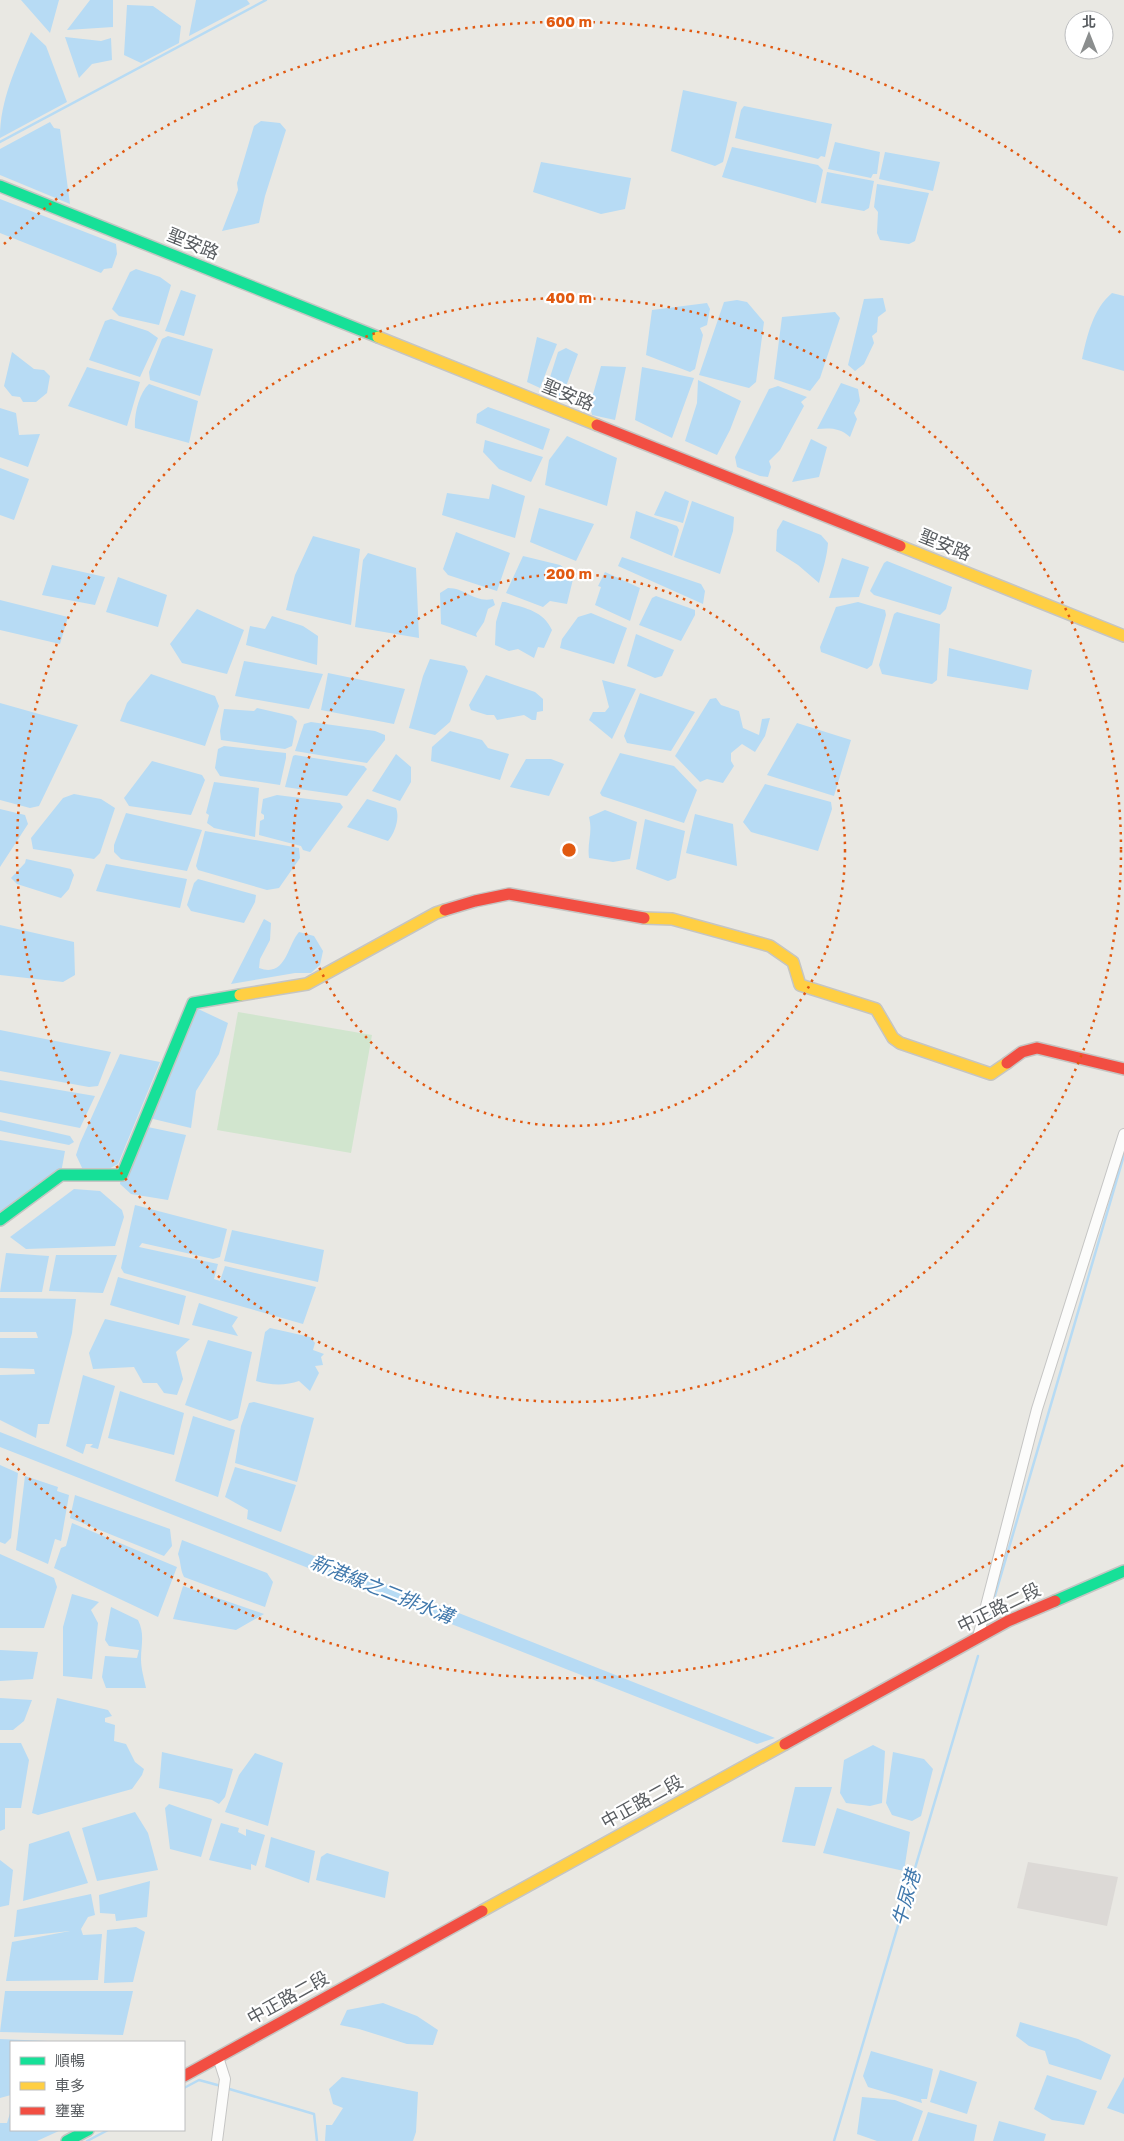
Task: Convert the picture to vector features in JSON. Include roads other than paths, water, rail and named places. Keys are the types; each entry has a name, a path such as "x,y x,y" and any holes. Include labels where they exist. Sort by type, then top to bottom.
{"street":[{"name":"聖安路","path":"0,186 1124,636"},
{"path":"0,1220 61,1175 122,1175 193,1003 307,984 436,913 475,901 509,894 635,918 672,919 770,946 792,962 800,985 876,1010 893,1038 900,1043 991,1074 1022,1052 1036,1048 1124,1068"},
{"path":"978,1637 1037,1408 1124,1134"},
{"name":"中正路二段","path":"185,2075 978,1637 1008,1621 1124,1571"},
{"path":"217,2141 225,2079 218,2057"},
{"path":"67,2141 86,2131"}],"water":[{"path":"21,0 59,0 50,33"},
{"path":"90,0 113,0 113,27 67,30"},
{"path":"196,0 247,0 250,4 189,36"},
{"path":"127,5 153,6 181,26 179,43 141,63 124,55"},
{"path":"31,32 46,46 67,102 0,138 6,97"},
{"path":"65,37 101,41 111,38 112,60 92,64 79,78"},
{"path":"683,90 737,102 723,162 715,166 671,151"},
{"path":"744,106 832,124 825,157 821,156 818,159 735,138 741,110"},
{"path":"261,121 280,123 286,130 265,196 259,223 222,231 238,190 237,183 254,126"},
{"path":"50,122 54,128 60,129 70,204 0,175 0,149"},
{"path":"835,142 880,152 877,174 873,174 871,178 828,169"},
{"path":"732,147 818,165 823,170 816,203 722,177"},
{"path":"885,152 940,162 933,191 879,179"},
{"path":"541,162 631,178 625,209 601,214 533,192"},
{"path":"827,172 874,181 869,208 864,211 821,203"},
{"path":"877,184 929,193 915,241 909,244 880,240 877,233 878,212 874,207"},
{"path":"0,199 116,244 117,254 112,268 104,269 101,273 0,233"},
{"path":"136,269 160,277 171,285 159,325 119,316 112,309 130,272"},
{"path":"181,290 196,295 184,336 165,331"},
{"path":"1112,293 1124,296 1124,371 1082,359 1095,315 1105,299"},
{"path":"883,298 886,311 878,317 877,332 872,336 874,343 864,364 855,371 848,365 864,299"},
{"path":"737,300 747,302 764,322 756,382 749,388 699,375 724,302"},
{"path":"707,303 710,309 707,325 700,328 703,335 695,369 690,372 646,355 652,310"},
{"path":"835,312 840,318 820,378 810,391 774,379 782,317"},
{"path":"111,319 148,331 158,338 140,377 89,360 105,321"},
{"path":"168,336 213,349 200,396 150,380 149,372 162,339"},
{"path":"537,337 557,344 540,388 527,382"},
{"path":"566,348 578,354 561,400 545,393 558,352"},
{"path":"12,352 34,369 44,370 50,376 47,393 36,402 23,402 20,397 12,396 4,386"},
{"path":"601,366 626,367 615,420 592,415 590,405"},
{"path":"87,367 140,382 127,426 68,406"},
{"path":"642,367 694,378 672,438 635,420"},
{"path":"698,380 741,401 730,430 717,455 685,441 697,403"},
{"path":"841,383 858,389 860,401 854,413 857,419 850,437 835,429 817,429"},
{"path":"149,384 198,401 189,443 135,428 138,404 142,393"},
{"path":"778,386 807,397 801,402 804,406 780,450 769,461 771,467 768,477 760,476 737,467 735,457 769,389"},
{"path":"488,407 550,429 543,450 476,423 477,414"},
{"path":"0,408 16,413 19,435 40,434 28,467 0,457"},
{"path":"567,436 617,458 607,506 545,485 549,460"},
{"path":"811,439 827,447 819,477 792,482"},
{"path":"485,440 543,457 531,482 499,469 483,452"},
{"path":"0,468 29,479 14,520 0,515"},
{"path":"492,484 525,496 515,538 442,515 447,493 489,499"},
{"path":"665,491 689,501 683,523 654,515"},
{"path":"692,501 734,517 733,531 720,574 674,557"},
{"path":"539,508 594,524 576,561 530,542"},
{"path":"636,511 677,526 679,530 672,556 630,538"},
{"path":"783,520 821,535 828,543 819,583 798,565 776,551 777,530"},
{"path":"456,532 510,553 497,591 448,575 443,569"},
{"path":"313,536 360,549 351,625 286,610 295,575"},
{"path":"368,553 416,568 419,638 355,627 363,560"},
{"path":"523,556 560,565 574,575 567,604 550,601 543,607 506,593"},
{"path":"622,557 701,584 705,591 703,604 618,566"},
{"path":"842,558 869,567 859,597 829,598"},
{"path":"887,561 952,587 946,609 940,615 874,595 870,591 884,563"},
{"path":"52,565 105,577 95,605 42,595"},
{"path":"605,572 640,588 630,621 595,605 601,587 598,586"},
{"path":"118,577 167,595 158,627 106,612"},
{"path":"448,588 460,590 480,599 493,599 495,605 488,609 484,622 476,634 477,637 441,624 440,593"},
{"path":"656,596 695,610 695,615 681,641 639,625 652,598"},
{"path":"0,600 68,617 60,644 0,630"},
{"path":"502,602 526,608 538,614 544,618 552,630 544,648 538,647 534,658 518,649 509,651 495,645 496,622"},
{"path":"858,602 885,610 886,615 872,665 867,669 821,652 820,647 836,607"},
{"path":"197,609 244,630 227,674 182,663 170,644"},
{"path":"897,612 940,624 937,680 932,684 882,674 879,665 894,614"},
{"path":"591,613 627,628 614,664 560,648 562,639 578,617"},
{"path":"272,616 303,626 318,636 317,665 246,645 250,626 265,629"},
{"path":"636,634 674,650 662,676 655,678 627,666"},
{"path":"949,648 1032,670 1028,690 947,676"},
{"path":"430,659 465,666 468,671 450,722 435,735 409,728 423,676"},
{"path":"244,661 323,674 309,709 235,696"},
{"path":"328,673 405,689 394,724 321,710"},
{"path":"151,674 215,696 219,706 205,746 120,721 127,703"},
{"path":"486,675 535,692 543,699 543,711 537,712 536,720 532,720 524,715 497,720 494,715 471,710 469,705"},
{"path":"602,680 636,689 612,739 589,720 593,712 605,712 609,707"},
{"path":"640,693 695,712 671,751 627,743 624,736"},
{"path":"716,698 721,705 739,711 743,728 759,735 762,719 770,718 765,736 755,752 742,744 731,753 731,761 734,766 723,783 707,779 700,782 675,756 710,699"},
{"path":"0,703 78,725 39,806 30,808 0,800"},
{"path":"257,708 292,716 297,721 292,746 285,749 221,740 220,731 224,709 254,711"},
{"path":"311,722 375,731 385,735 385,740 367,763 295,751 304,724"},
{"path":"797,723 851,740 834,796 767,775"},
{"path":"450,731 482,740 488,748 509,754 500,780 431,761 432,747"},
{"path":"224,746 286,753 280,785 220,776 215,768 218,749"},
{"path":"620,753 674,766 697,790 684,823 602,796 600,793"},
{"path":"396,754 411,767 411,782 400,801 372,791"},
{"path":"293,756 364,766 367,769 347,796 285,787"},
{"path":"526,759 551,759 564,764 549,796 510,787"},
{"path":"152,761 202,775 205,780 191,815 129,806 124,798"},
{"path":"214,782 259,788 255,837 214,828 207,823 209,815 206,813"},
{"path":"765,784 831,802 832,809 818,851 751,832 743,822"},
{"path":"74,794 101,799 115,808 100,853 94,859 33,849 31,838 63,798"},
{"path":"277,795 340,803 343,807 310,852 303,850 301,846 259,835 260,821 264,819 264,815 261,813 263,799"},
{"path":"367,799 396,808 396,825 388,841 347,827"},
{"path":"0,809 25,815 28,824 0,867"},
{"path":"605,810 637,822 630,859 613,862 589,858 589,817"},
{"path":"126,813 202,830 187,871 121,859 114,852 114,845"},
{"path":"695,814 733,824 737,866 686,853"},
{"path":"645,819 685,831 676,878 668,881 636,869"},
{"path":"205,831 299,848 300,858 279,888 267,890 198,870 196,866"},
{"path":"26,859 71,869 74,875 69,889 61,898 17,884 11,878 25,863"},
{"path":"106,864 187,879 180,908 96,891"},
{"path":"198,879 256,895 255,902 244,923 191,911 187,905 194,883"},
{"path":"264,919 271,923 270,940 260,959 259,968 275,969 280,965 299,932 314,936 323,951 320,965 311,973 295,973 231,984"},
{"path":"0,925 74,942 75,975 63,982 0,975"},
{"path":"194,1007 228,1023 219,1054 196,1091 191,1128 149,1118"},
{"path":"0,1030 111,1052 98,1086 89,1087 0,1071"},
{"path":"120,1054 160,1062 118,1164 105,1171 83,1170 76,1155"},
{"path":"0,1080 95,1096 80,1128 0,1112"},
{"path":"0,1120 70,1136 74,1142 69,1145 0,1131"},
{"path":"143,1126 186,1135 168,1200 131,1194 120,1184 121,1176"},
{"path":"0,1140 65,1151 61,1173 0,1216"},
{"path":"74,1189 100,1191 122,1210 124,1217 115,1246 26,1249 10,1237"},
{"path":"135,1205 227,1229 220,1257 213,1259 142,1243 139,1247 218,1264 214,1279 220,1281 225,1266 316,1287 303,1324 124,1273 121,1268"},
{"path":"232,1230 324,1250 318,1282 224,1261"},
{"path":"6,1253 49,1256 42,1292 0,1292"},
{"path":"56,1255 117,1255 103,1293 49,1291"},
{"path":"118,1277 186,1296 179,1325 110,1305"},
{"path":"0,1298 76,1299 72,1333 49,1424 38,1424 36,1438 0,1420 0,1375 35,1374 34,1369 0,1368 0,1338 38,1338 36,1332 0,1332"},
{"path":"199,1303 238,1317 232,1326 238,1336 192,1325"},
{"path":"105,1319 190,1339 176,1352 183,1379 177,1395 164,1393 157,1383 143,1383 134,1367 93,1369 89,1353"},
{"path":"270,1328 310,1337 315,1343 313,1350 324,1354 321,1357 323,1365 315,1366 319,1373 310,1391 299,1381 278,1384 256,1381 265,1332"},
{"path":"208,1340 252,1352 238,1418 230,1421 185,1405"},
{"path":"83,1375 115,1386 98,1449 90,1447 93,1444 86,1444 83,1454 66,1446"},
{"path":"120,1391 184,1413 174,1455 108,1438"},
{"path":"254,1402 314,1418 297,1482 235,1463 241,1426 249,1403"},
{"path":"193,1416 235,1430 218,1497 175,1481"},
{"name":"新港線之二排水溝","path":"0,1432 775,1738 757,1744 0,1447"},
{"path":"0,1465 18,1473 11,1538 5,1544 0,1542"},
{"path":"235,1467 296,1485 281,1532 247,1519 248,1510 225,1497"},
{"path":"25,1476 58,1487 57,1491 69,1495 61,1541 55,1539 48,1564 16,1550"},
{"path":"75,1495 170,1529 172,1546 164,1556 70,1518"},
{"path":"72,1523 177,1567 158,1617 54,1568 61,1548 66,1546"},
{"path":"182,1540 267,1573 273,1582 265,1607 184,1577 178,1554"},
{"path":"0,1554 54,1578 57,1587 44,1628 0,1628"},
{"path":"183,1586 264,1614 236,1630 173,1619"},
{"path":"72,1594 99,1602 91,1610 98,1623 92,1679 63,1676 63,1627"},
{"path":"111,1607 138,1620 142,1635 141,1663 146,1688 106,1688 102,1677 105,1656 137,1658 139,1650 109,1646 105,1640"},
{"path":"0,1650 38,1652 33,1679 0,1681"},
{"path":"0,1698 32,1700 24,1721 13,1730 0,1730"},
{"path":"57,1698 108,1710 112,1716 105,1718 105,1722 115,1725 114,1741 126,1744 135,1762 144,1769 132,1789 38,1815 32,1813"},
{"path":"0,1743 21,1743 29,1760 21,1808 5,1808 5,1829 0,1831"},
{"path":"873,1745 885,1751 882,1803 870,1806 846,1803 840,1793 844,1760"},
{"path":"162,1752 233,1769 225,1797 219,1804 212,1800 159,1788"},
{"path":"893,1752 924,1759 933,1769 921,1816 912,1821 892,1815 886,1803"},
{"path":"255,1753 283,1763 268,1826 225,1812 239,1775"},
{"path":"795,1787 832,1787 815,1846 782,1842"},
{"path":"169,1804 212,1819 201,1857 170,1849 165,1808"},
{"path":"837,1808 910,1832 904,1871 823,1853"},
{"path":"135,1812 148,1833 158,1870 97,1881 82,1828"},
{"path":"221,1823 239,1828 238,1832 246,1836 246,1829 265,1835 256,1866 251,1864 251,1870 209,1860"},
{"path":"69,1831 88,1883 23,1901 29,1844"},
{"path":"271,1837 315,1851 309,1883 265,1867"},
{"path":"327,1853 389,1872 385,1898 316,1880 321,1857"},
{"path":"0,1860 13,1870 9,1905 0,1907"},
{"path":"150,1881 147,1917 116,1921 115,1914 100,1913 99,1895"},
{"path":"91,1894 95,1915 88,1917 81,1929 83,1935 102,1934 98,1980 6,1981 12,1942 70,1931 14,1937 17,1910"},
{"path":"136,1927 145,1932 133,1982 104,1983 107,1930"},
{"path":"5,1991 133,1991 123,2035 0,2032"},
{"path":"383,2003 417,2016 438,2030 433,2045 407,2044 340,2025 347,2010"},
{"path":"1020,2022 1078,2039 1111,2055 1101,2080 1049,2064 1045,2051 1029,2046 1016,2036"},
{"path":"0,2039 48,2041 10,2041 10,2095 0,2098"},
{"path":"871,2051 933,2069 927,2099 921,2099 922,2103 868,2087 863,2076"},
{"path":"940,2070 977,2082 967,2114 930,2102"},
{"path":"1047,2075 1097,2091 1084,2125 1052,2120 1034,2109"},
{"path":"342,2077 418,2092 416,2132 413,2141 325,2141 326,2125 332,2125 343,2108 333,2104 329,2089"},
{"path":"1124,2077 1124,2114 1107,2108"},
{"path":"862,2097 895,2100 923,2111 912,2141 877,2141 857,2134"},
{"path":"928,2112 977,2125 974,2141 918,2141"},
{"path":"10,2113 10,2131 59,2131 37,2141 0,2141 0,2123 7,2123"},
{"path":"999,2121 1046,2134 1044,2141 993,2141"}],"waterway":[{"path":"0,142 266,0"},
{"path":"989,1616 1124,1155"},
{"name":"牛尿港","path":"834,2141 978,1656"},
{"path":"185,2087 199,2080 221,2086"},
{"path":"226,2088 314,2114 317,2141"},
{"path":"87,2141 106,2131"}]}
